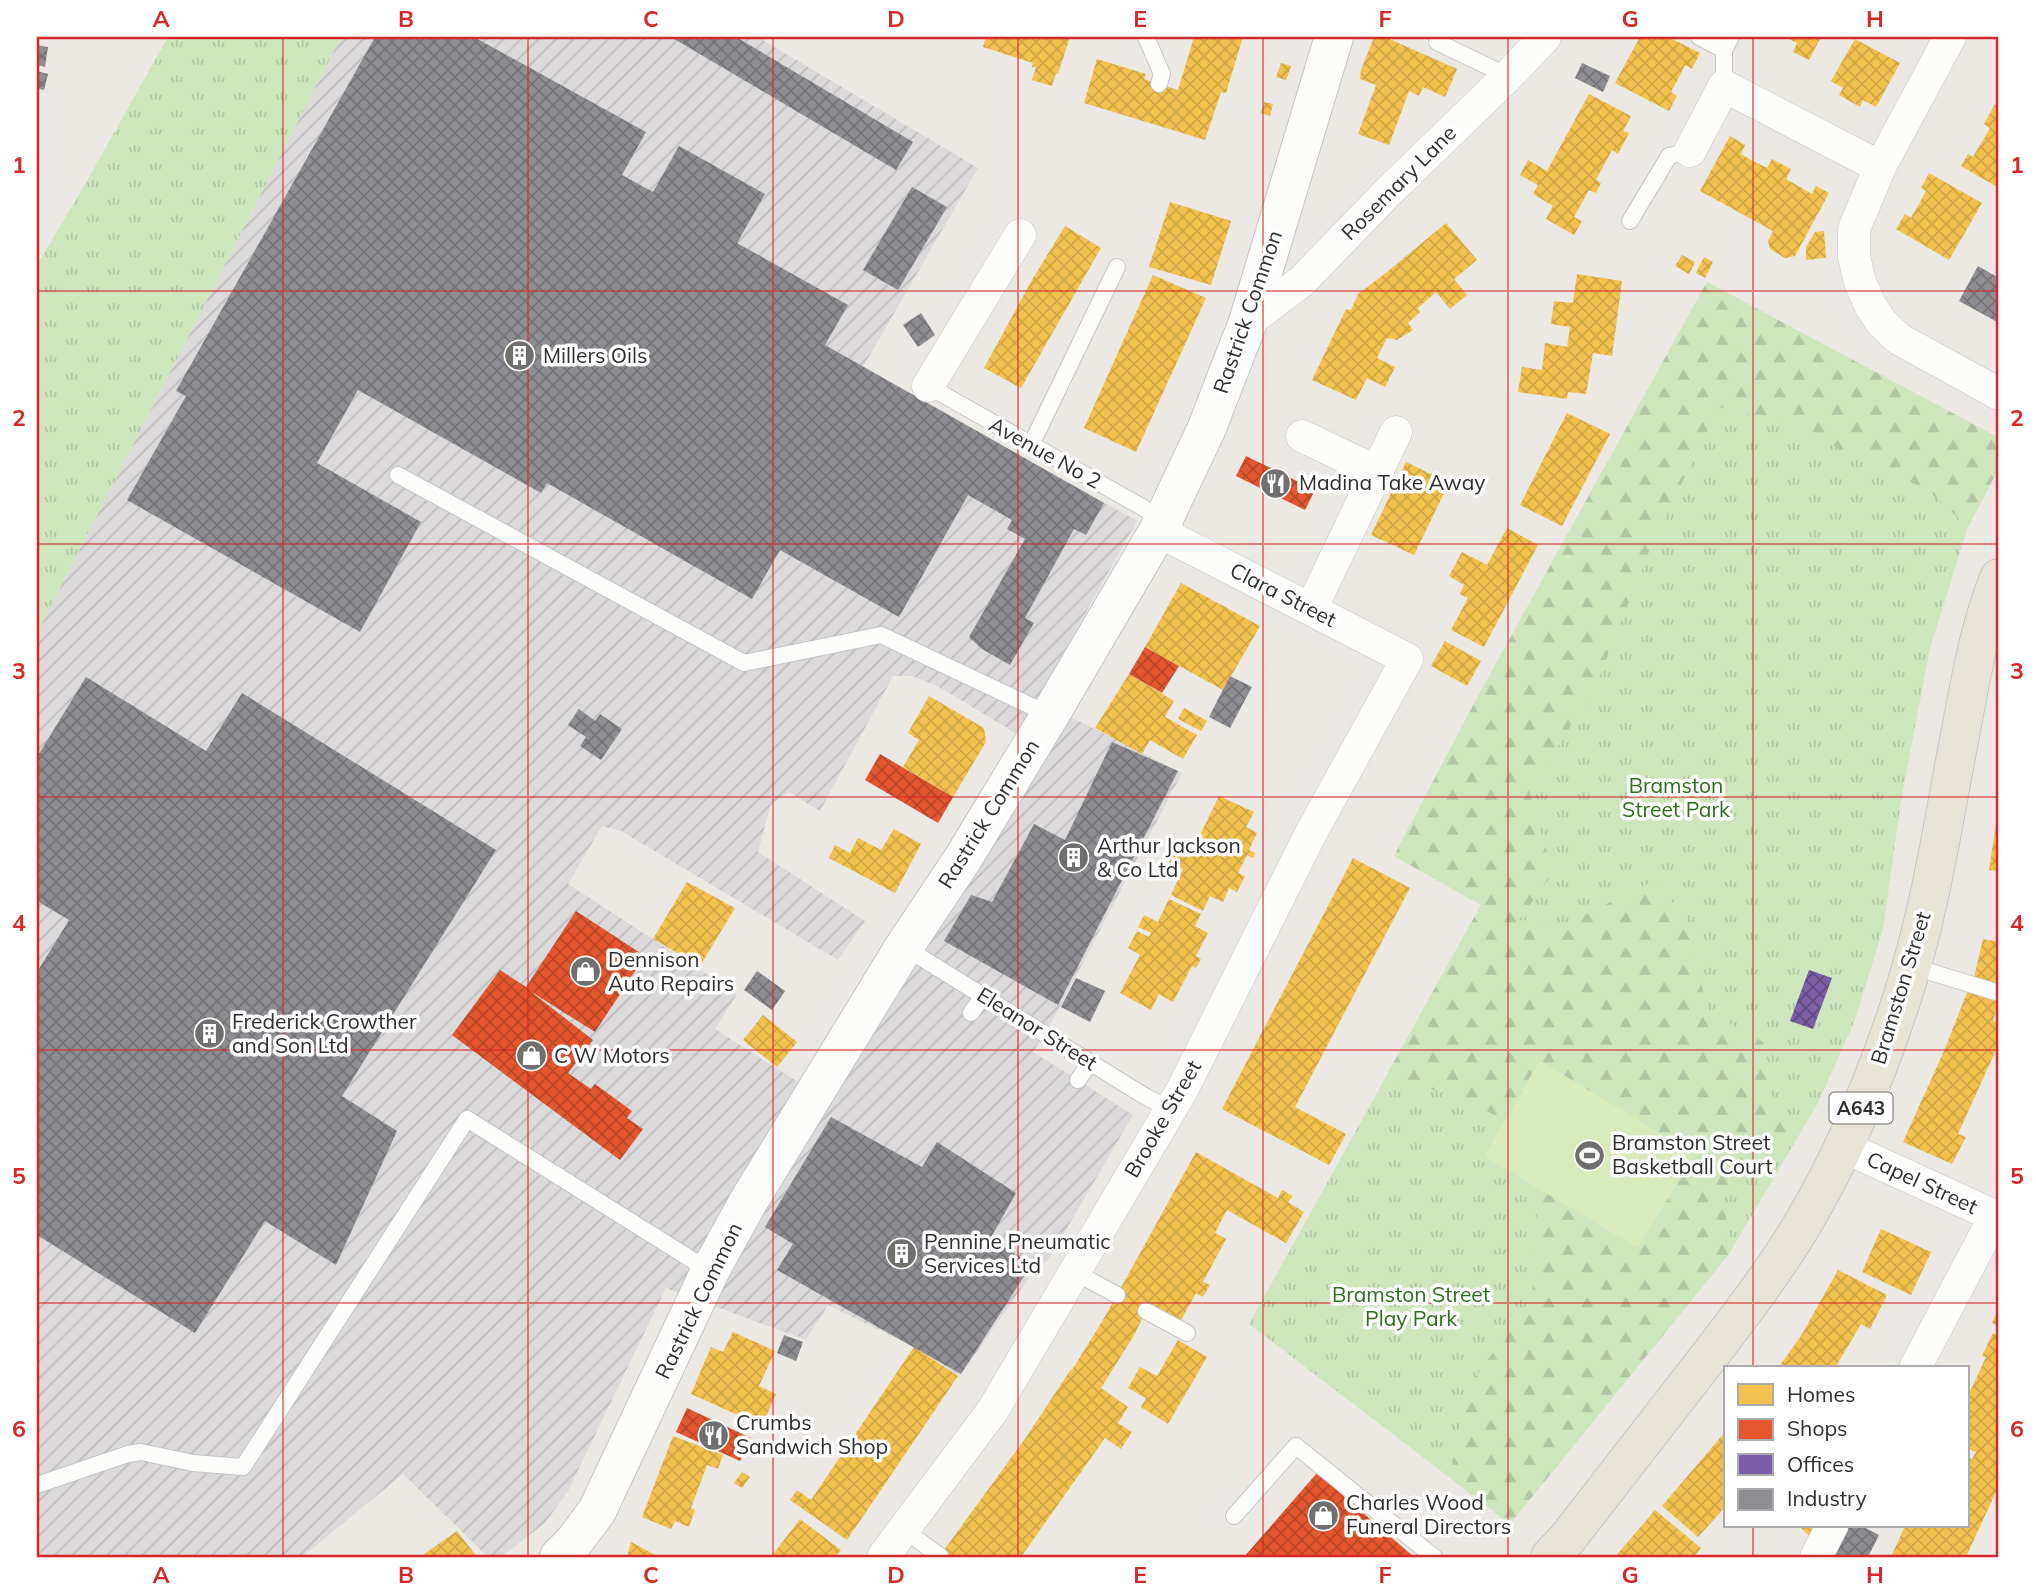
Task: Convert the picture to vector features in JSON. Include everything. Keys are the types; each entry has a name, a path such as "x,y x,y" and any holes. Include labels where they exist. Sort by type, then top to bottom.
{"main road":[{"name":"Bramston Street","path":"1550,1557 1567,1539 1734,1323 1784,1254 1844,1147 1883,1052 1911,966 1933,881 1969,686 1999,578"}],"street":[{"name":"Rastrick Common","path":"569,1553 612,1483 710,1271 748,1202 904,947 962,860 1051,715 1160,525 1206,430 1248,322 1335,37"},
{"name":"Rosemary Lane","path":"1248,322 1302,281 1545,37"},
{"path":"1950,37 1880,167 1854,229 1854,257 1860,282 1881,322 1899,339 1999,394"},
{"path":"1690,151 1724,86 1880,167"},
{"path":"928,386 1020,235"},
{"path":"1311,609 1396,432"},
{"path":"1302,436 1377,472"},
{"name":"Clara Street","path":"1160,525 1407,659"},
{"name":"Brooke Street","path":"883,1557 993,1410 1182,1090 1311,833 1407,659"},
{"name":"Capel Street","path":"1844,1147 1998,1214"},
{"path":"1916,1366 1998,1214"},
{"path":"1816,1557 1831,1528"}],"lane":[{"path":"1146,37 1162,75 1159,84"},
{"path":"1699,37 1728,43 1724,86"},
{"path":"1437,41 1508,76"},
{"path":"1630,221 1669,156 1690,151"},
{"path":"1031,445 1117,267"},
{"name":"Avenue No 2","path":"928,386 1031,445 1160,525"},
{"path":"398,475 744,663 881,635 1051,715"},
{"name":"Eleanor Street","path":"904,947 1170,1110"},
{"path":"1911,966 1999,993"},
{"path":"971,1013 983,996"},
{"path":"1078,1080 1090,1062"},
{"path":"37,1485 141,1452 192,1464 243,1467 467,1119 710,1271"},
{"path":"1074,1272 1117,1295"},
{"path":"1146,1311 1187,1333"},
{"path":"1234,1516 1296,1446 1434,1557"},
{"path":"903,1529 940,1556"}],"shaded area":[{"path":"341,37 758,37 978,168 863,367 1137,521 1037,700 1182,773 1054,1018 1033,1052 1133,1115 1049,1259 1030,1276 960,1376 914,1347 828,1305 806,1340 666,1288 568,1491 545,1523 501,1557 488,1557 403,1474 302,1557 37,1557 37,633","holes":["893,676 912,676 941,688 1017,734 920,896 801,1084 715,1029 737,994 568,884 602,826 621,831 838,960 865,921 758,852 771,804 789,792 820,811"]}],"green space":[{"path":"168,37 341,37 37,633 37,265"},
{"name":"Bramston Street Park","path":"1707,282 1999,438 1999,468 1968,527 1930,648 1901,801 1883,929 1855,1020 1818,1103 1729,1254 1510,1524 1249,1324 1481,905 1394,856 1477,698"},
{"path":"1707,282 1999,438 1999,468 1968,527 1928,490 1781,422 1719,407 1652,544 1593,692 1529,790 1553,873 1519,920 1566,924 1654,881 1687,919 1707,1010 1763,1042 1770,1091 1795,1143 1724,1192 1729,1254 1510,1524 1450,1478 1466,1391 1532,1297 1538,1204 1547,1193 1638,1248 1539,1062 1504,1121 1452,1091 1380,1087 1481,905 1394,856 1477,698"},
{"name":"Bramston Street Basketball Court","path":"1540,1061 1695,1154 1638,1248 1484,1156"}],"building: Homes":[{"path":"986,37 1070,37 1052,86 1032,80 1036,67 1032,67 1033,63 983,47"},
{"path":"1194,37 1243,37 1226,93 1221,92 1205,140 1084,103 1097,59 1146,74 1144,79 1178,90"},
{"path":"1374,37 1385,37 1457,69 1445,97 1423,87 1419,96 1409,91 1389,145 1358,134 1376,85 1360,79"},
{"path":"1640,37 1668,37 1700,53 1692,69 1685,65 1671,92 1677,96 1669,111 1615,83"},
{"path":"1785,37 1821,37 1809,60 1793,52 1797,43"},
{"path":"1855,39 1900,63 1876,107 1863,100 1860,107 1839,95 1843,88 1831,81"},
{"path":"1281,63 1291,66 1286,80 1276,77"},
{"path":"1589,94 1631,116 1623,131 1629,133 1618,154 1612,150 1596,180 1601,183 1596,193 1589,190 1574,217 1582,221 1574,235 1546,219 1553,206 1533,194 1538,185 1520,175 1528,160 1547,171"},
{"path":"1264,102 1273,104 1270,116 1261,113"},
{"path":"1995,104 1999,107 1999,188 1961,166 1968,154 1973,157 1990,128 1984,124"},
{"path":"1730,136 1745,145 1741,154 1751,160 1767,168 1772,159 1791,169 1786,179 1812,194 1816,186 1829,193 1795,256 1785,258 1770,249 1768,241 1773,231 1700,191"},
{"path":"1929,173 1982,203 1949,260 1896,229 1905,214 1911,218 1926,191 1921,188"},
{"path":"1170,202 1231,221 1211,285 1149,267"},
{"path":"1446,223 1477,260 1454,279 1467,295 1450,309 1436,292 1418,308 1420,312 1408,323 1413,330 1397,340 1387,338 1377,358 1395,367 1385,387 1367,378 1356,400 1312,380 1346,309 1351,310 1358,294"},
{"path":"1065,226 1101,248 1021,388 984,368"},
{"path":"1824,231 1826,258 1806,260 1806,247 1815,232"},
{"path":"1682,255 1695,262 1689,274 1675,266"},
{"path":"1704,257 1713,262 1705,278 1696,273"},
{"path":"1577,274 1622,281 1612,356 1593,353 1586,394 1568,392 1567,399 1518,392 1522,367 1542,370 1545,343 1567,347 1570,327 1551,324 1554,301 1573,303"},
{"path":"1153,275 1206,298 1136,452 1084,428"},
{"path":"1567,413 1610,434 1562,526 1520,505"},
{"path":"1406,462 1449,483 1414,555 1371,535"},
{"path":"1507,528 1538,545 1484,647 1451,630 1468,598 1460,594 1464,585 1449,576 1462,552 1487,565"},
{"path":"1181,583 1260,626 1223,690 1145,647"},
{"path":"1445,641 1481,661 1467,686 1431,666"},
{"path":"1129,674 1174,701 1165,717 1197,735 1183,759 1150,740 1142,754 1095,728"},
{"path":"929,696 984,728 986,742 953,797 903,767 919,740 908,733"},
{"path":"1184,708 1207,721 1201,731 1178,719"},
{"path":"1219,796 1254,812 1246,827 1257,833 1249,850 1255,853 1253,858 1247,855 1238,873 1245,876 1237,892 1229,888 1223,902 1210,896 1203,911 1171,895 1183,869 1169,862 1174,852 1189,858"},
{"path":"1999,811 1999,871 1989,870"},
{"path":"894,829 921,844 895,893 829,858 835,845 850,853 858,838 881,850"},
{"path":"1353,858 1410,888 1295,1107 1346,1134 1329,1165 1222,1109"},
{"path":"687,882 735,908 700,966 653,939"},
{"path":"1169,899 1201,914 1195,926 1208,933 1196,956 1201,959 1196,968 1192,966 1173,1002 1159,994 1151,1010 1120,993 1140,955 1128,948 1137,931 1149,937 1151,933 1138,927 1144,915 1158,922"},
{"path":"1983,939 1999,942 1999,984 1974,978"},
{"path":"1968,990 1999,1002 1993,1021 1999,1023 1999,1043 1958,1134 1966,1137 1952,1164 1903,1142"},
{"path":"763,1015 797,1042 777,1067 743,1040"},
{"path":"1196,1152 1278,1198 1282,1190 1293,1196 1288,1202 1304,1212 1286,1243 1227,1210 1215,1233 1226,1239 1203,1282 1210,1285 1203,1297 1196,1293 1180,1322 1149,1305 1133,1337 1101,1388 1128,1407 1118,1423 1132,1432 1121,1449 1105,1438 1021,1557 939,1557 1072,1370 1103,1320"},
{"path":"1881,1229 1931,1252 1911,1295 1862,1272"},
{"path":"1838,1270 1887,1295 1870,1329 1861,1324 1836,1366 1779,1366 1801,1336"},
{"path":"1999,1307 1999,1326 1992,1323"},
{"path":"733,1332 775,1351 759,1386 776,1394 762,1426 691,1394 711,1347 723,1352"},
{"path":"1993,1333 1999,1336 1999,1485 1966,1557 1891,1557 1904,1528 1969,1528 1969,1458 1972,1459 1976,1452 1969,1449 1969,1394 1986,1357 1982,1356"},
{"path":"1178,1340 1207,1357 1168,1424 1141,1407 1146,1398 1128,1388 1140,1367 1157,1376"},
{"path":"914,1347 958,1376 847,1540 790,1500 797,1490 811,1500"},
{"path":"1724,1433 1724,1508 1698,1537 1662,1506"},
{"path":"673,1436 723,1455 718,1469 707,1465 691,1508 695,1510 689,1527 675,1521 671,1529 642,1517"},
{"path":"742,1472 750,1477 742,1488 734,1483"},
{"path":"1655,1510 1701,1548 1694,1557 1615,1557"},
{"path":"800,1519 841,1550 835,1557 771,1557"},
{"path":"1801,1528 1817,1528 1811,1538"},
{"path":"457,1531 477,1557 420,1557 437,1545"},
{"path":"631,1542 659,1557 627,1557"}],"building: Shops":[{"name":"Madina Take Away","path":"1246,456 1315,490 1305,510 1236,476"},
{"path":"1145,647 1179,666 1162,693 1129,674"},
{"path":"880,754 953,797 938,823 865,780"},
{"name":"C W Motors","path":"576,911 645,956 595,1032 530,991 593,1040 568,1073 591,1089 595,1084 632,1111 627,1118 643,1129 620,1160 452,1035 500,970 526,987"},
{"name":"Crumbs Sandwich Shop","path":"687,1408 751,1438 740,1461 676,1432"},
{"name":"Charles Wood Funeral Directors","path":"1317,1473 1414,1557 1244,1557"}],"building: Offices":[{"path":"1809,970 1832,978 1813,1029 1790,1021"}],"building: Industry":[{"name":"Millers Oils","path":"375,37 474,37 646,132 622,175 653,192 679,146 765,194 737,243 848,305 825,345 1104,503 1086,535 1074,529 1025,618 1034,623 1010,665 982,649 969,637 1025,539 1007,529 1012,520 968,495 899,617 780,550 752,599 547,483 541,493 358,390 317,463 421,522 360,632 127,500 186,396 176,391"},
{"path":"671,37 736,37 913,142 896,170"},
{"path":"37,45 48,47 45,67 37,65"},
{"path":"1582,63 1610,76 1603,92 1575,78"},
{"path":"37,71 48,74 44,90 37,88"},
{"path":"912,187 947,207 898,290 863,270"},
{"path":"1978,266 1999,278 1999,323 1959,301"},
{"path":"921,313 935,335 918,347 903,325"},
{"path":"1230,676 1252,687 1230,728 1209,717"},
{"name":"Frederick Crowther and Son Ltd","path":"86,677 206,751 242,693 496,850 342,1096 397,1131 336,1265 265,1221 195,1333 37,1235 37,972 69,920 37,901 37,757"},
{"path":"579,709 595,721 600,714 622,729 601,760 580,746 586,737 568,725"},
{"name":"Arthur Jackson & Co Ltd","path":"1112,742 1178,771 1058,1005 944,941 971,895 992,902 1034,824 1065,840"},
{"path":"757,971 785,991 772,1010 744,990"},
{"path":"1076,978 1105,991 1090,1022 1061,1007"},
{"name":"Pennine Pneumatic Services Ltd","path":"831,1117 922,1167 937,1142 1016,1193 990,1239 1032,1264 961,1374 777,1270 793,1244 765,1227"},
{"path":"784,1335 803,1342 796,1361 777,1353"},
{"path":"1847,1528 1866,1528 1879,1535 1868,1557 1832,1557"}],"place":[{"name":"Millers Oils","path":"520,356"},
{"name":"Madina Take Away","path":"1276,483"},
{"name":"Arthur Jackson & Co Ltd","path":"1074,858"},
{"name":"Dennison Auto Repairs","path":"585,972"},
{"name":"Frederick Crowther and Son Ltd","path":"209,1034"},
{"name":"C W Motors","path":"531,1056"},
{"name":"Bramston Street Basketball Court","path":"1589,1155"},
{"name":"Pennine Pneumatic Services Ltd","path":"901,1254"},
{"name":"Crumbs Sandwich Shop","path":"713,1435"},
{"name":"Charles Wood Funeral Directors","path":"1323,1515"}],"park label":[{"name":"Bramston Street Play Park","path":"1411,1307"}]}
